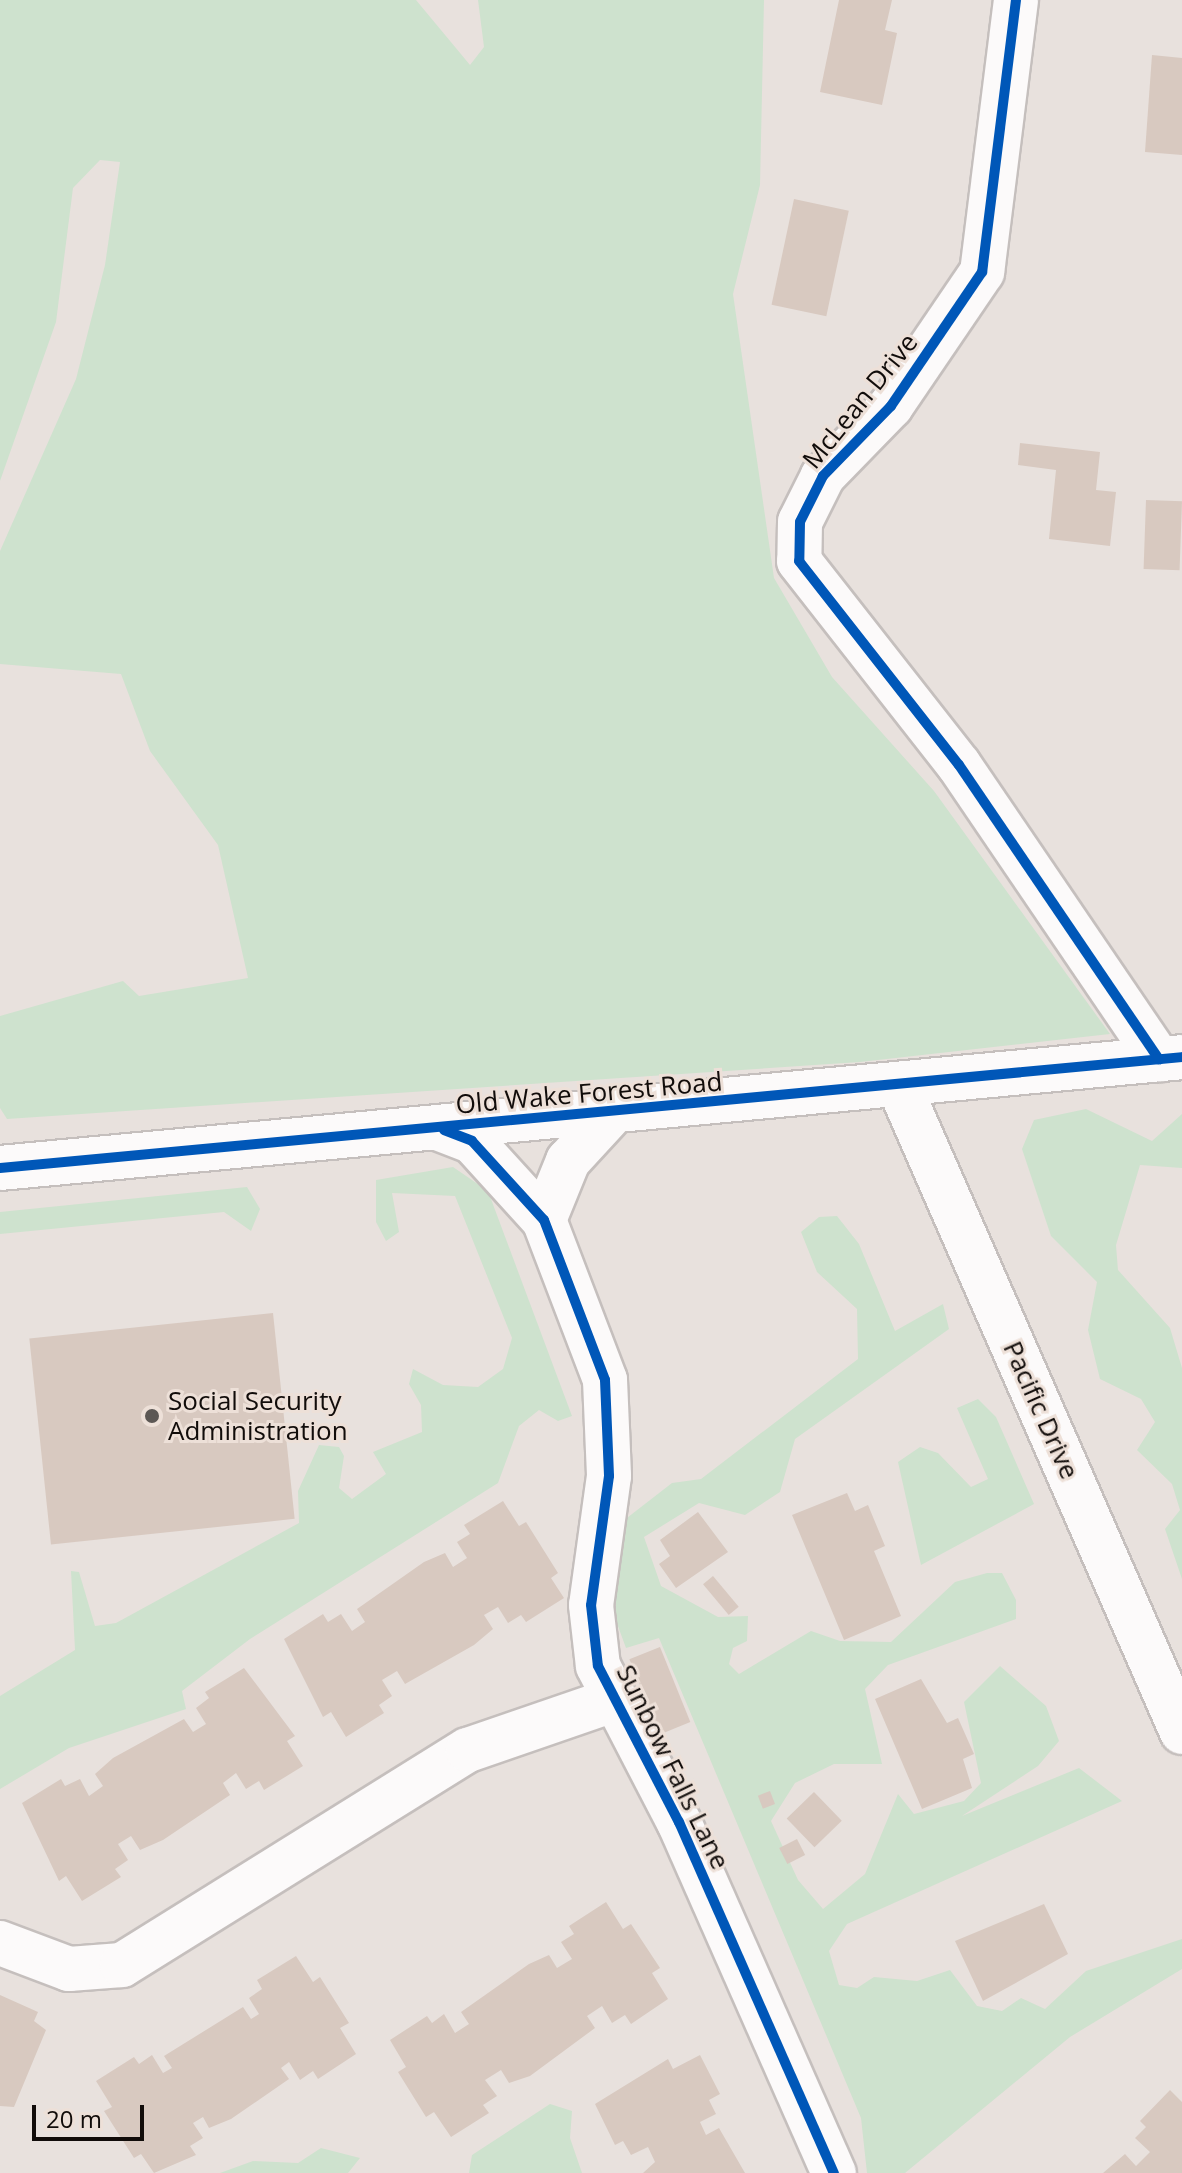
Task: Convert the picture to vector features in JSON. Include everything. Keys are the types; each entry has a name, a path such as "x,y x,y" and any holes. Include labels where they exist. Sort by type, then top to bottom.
{"street":[{"name":"McLean Drive","path":"1016,0 982,272 891,406 823,476 800,522 799,561 959,765 1170,1058"},
{"name":"Old Wake Forest Road","path":"0,1168 900,1088 1170,1058"},
{"name":"Pacific Drive","path":"900,1088 1182,1732"},
{"path":"544,1220 568,1161 611,1114"},
{"name":"Sunbow Falls Lane","path":"440,1129 472,1141 544,1220 605,1380 612,1422 591,1605 598,1666 679,1822 834,2173"},
{"name":"Sunbow Falls Lane","path":"0,1943 69,1969 122,1965 468,1750 613,1700"}],"green space":[{"path":"0,0 416,0 470,65 484,47 478,0 764,0 760,185 733,294 774,578 832,677 934,791 1110,1034 860,1062 7,1119 0,1108 0,1016 123,981 139,996 248,978 218,845 150,751 121,674 0,664 0,551 76,379 105,265 120,162 100,160 73,188 56,322 0,481"},
{"path":"1086,1109 1152,1141 1182,1114 1182,1168 1140,1165 1116,1245 1118,1270 1170,1328 1182,1368 1182,1579 1165,1529 1180,1510 1172,1484 1137,1450 1155,1422 1141,1399 1100,1379 1088,1330 1097,1282 1051,1236 1022,1149 1034,1120"},
{"path":"453,1167 488,1191 572,1416 558,1421 539,1410 519,1426 498,1483 250,1639 182,1691 186,1709 69,1748 0,1789 0,1696 75,1650 71,1571 79,1572 95,1626 116,1623 299,1523 298,1491 319,1445 339,1447 344,1456 339,1488 352,1499 386,1474 373,1452 422,1432 421,1405 409,1384 413,1369 443,1385 478,1387 503,1369 512,1338 455,1196 392,1193 399,1232 386,1241 376,1222 376,1180"},
{"path":"247,1187 260,1209 251,1231 224,1212 0,1234 0,1212"},
{"path":"837,1216 859,1244 895,1331 943,1304 949,1329 795,1439 780,1492 745,1515 699,1503 644,1537 661,1586 718,1617 748,1616 747,1641 733,1648 729,1664 739,1674 811,1631 840,1641 891,1642 955,1582 987,1573 1002,1573 1016,1600 1016,1619 888,1665 865,1689 882,1764 834,1764 795,1783 771,1821 798,1880 823,1909 865,1874 898,1794 914,1814 964,1801 981,1783 964,1702 1000,1666 1046,1706 1059,1741 1038,1766 962,1816 1079,1768 1122,1801 847,1924 829,1951 839,1985 857,1988 874,1977 917,1981 950,1970 977,2006 1002,2011 1021,1998 1045,2009 1086,1971 1182,1939 1182,1969 1070,2037 905,2173 867,2173 861,2118 659,1638 626,1648 611,1607 623,1521 672,1483 701,1479 858,1359 857,1309 817,1272 801,1232 819,1217"},
{"path":"978,1399 996,1417 1034,1504 921,1565 898,1462 920,1447 938,1453 971,1487 988,1479 957,1408"},
{"path":"550,2104 572,2111 570,2138 582,2173 469,2173 472,2155"},
{"path":"321,2148 360,2158 348,2173 220,2173 253,2161 298,2163"}],"building":[{"path":"839,0 892,0 885,30 897,33 882,105 820,92"},
{"path":"1152,55 1182,58 1182,155 1145,152"},
{"path":"794,199 849,211 826,316 772,305"},
{"path":"1020,443 1100,452 1096,490 1116,492 1110,546 1049,539 1056,470 1018,465"},
{"path":"1146,500 1182,501 1180,570 1144,569"},
{"path":"273,1313 295,1519 51,1544 29,1339"},
{"path":"847,1493 855,1511 868,1505 885,1546 874,1551 901,1616 844,1640 792,1515"},
{"path":"503,1501 519,1526 526,1522 558,1573 551,1578 564,1598 526,1622 521,1615 508,1623 498,1607 484,1615 493,1629 474,1645 405,1684 397,1671 382,1680 392,1696 379,1705 384,1713 346,1737 331,1712 323,1717 284,1639 323,1614 328,1622 341,1614 352,1631 365,1622 357,1609 424,1562 445,1553 453,1567 467,1558 457,1542 470,1534 464,1525"},
{"path":"698,1512 728,1552 676,1588 659,1564 670,1556 660,1540"},
{"path":"713,1576 739,1607 729,1615 703,1584"},
{"path":"660,1647 690,1722 660,1734 629,1659"},
{"path":"244,1668 295,1736 287,1741 303,1766 264,1790 259,1781 246,1789 236,1773 223,1783 230,1795 163,1840 140,1850 131,1836 118,1844 128,1860 115,1869 121,1877 82,1901 66,1876 59,1881 22,1803 61,1779 65,1786 80,1779 89,1796 103,1786 95,1774 113,1758 184,1719 193,1732 206,1724 196,1708 209,1698 205,1692"},
{"path":"921,1679 947,1723 958,1718 974,1754 963,1759 972,1788 922,1809 875,1699"},
{"path":"770,1791 775,1804 763,1809 758,1796"},
{"path":"814,1792 842,1821 814,1847 787,1818"},
{"path":"797,1839 805,1855 787,1864 779,1848"},
{"path":"606,1902 623,1929 631,1924 660,1968 652,1973 668,1999 631,2024 625,2015 612,2023 602,2006 587,2016 595,2028 530,2076 509,2083 501,2070 485,2080 497,2096 483,2105 489,2113 451,2137 434,2112 426,2117 398,2072 406,2067 390,2040 427,2016 432,2023 444,2014 455,2033 469,2024 461,2012 529,1964 549,1955 557,1968 572,1959 561,1942 574,1934 569,1926"},
{"path":"1044,1904 1068,1954 983,2001 955,1941"},
{"path":"296,1956 313,1982 320,1977 349,2023 340,2028 356,2054 318,2079 313,2071 300,2080 289,2062 281,2068 289,2079 231,2119 209,2128 203,2117 193,2123 203,2138 190,2146 196,2155 154,2173 141,2154 134,2158 104,2111 112,2107 96,2081 134,2057 139,2064 152,2055 163,2073 172,2068 164,2056 243,2007 251,2019 259,2014 249,1998 262,1989 257,1980"},
{"path":"0,1995 38,2012 34,2021 46,2030 14,2107 0,2106"},
{"path":"700,2055 720,2094 709,2100 716,2114 700,2122 706,2135 719,2128 745,2173 643,2173 655,2162 648,2147 631,2155 623,2141 615,2145 595,2104 668,2059 673,2069"},
{"path":"1170,2090 1182,2102 1182,2173 1103,2173 1125,2154 1136,2166 1150,2152 1135,2138 1146,2127 1140,2121"}],"cycle path":[{"path":"1016,0 982,272 891,406 823,476 800,522 799,561 959,765 1159,1059"},
{"path":"0,1168 1182,1057"},
{"path":"444,1130 472,1141 544,1220 605,1380 609,1476 591,1605 598,1666 679,1822 834,2173"}],"place":[{"name":"Social Security Administration","path":"152,1416"}]}
